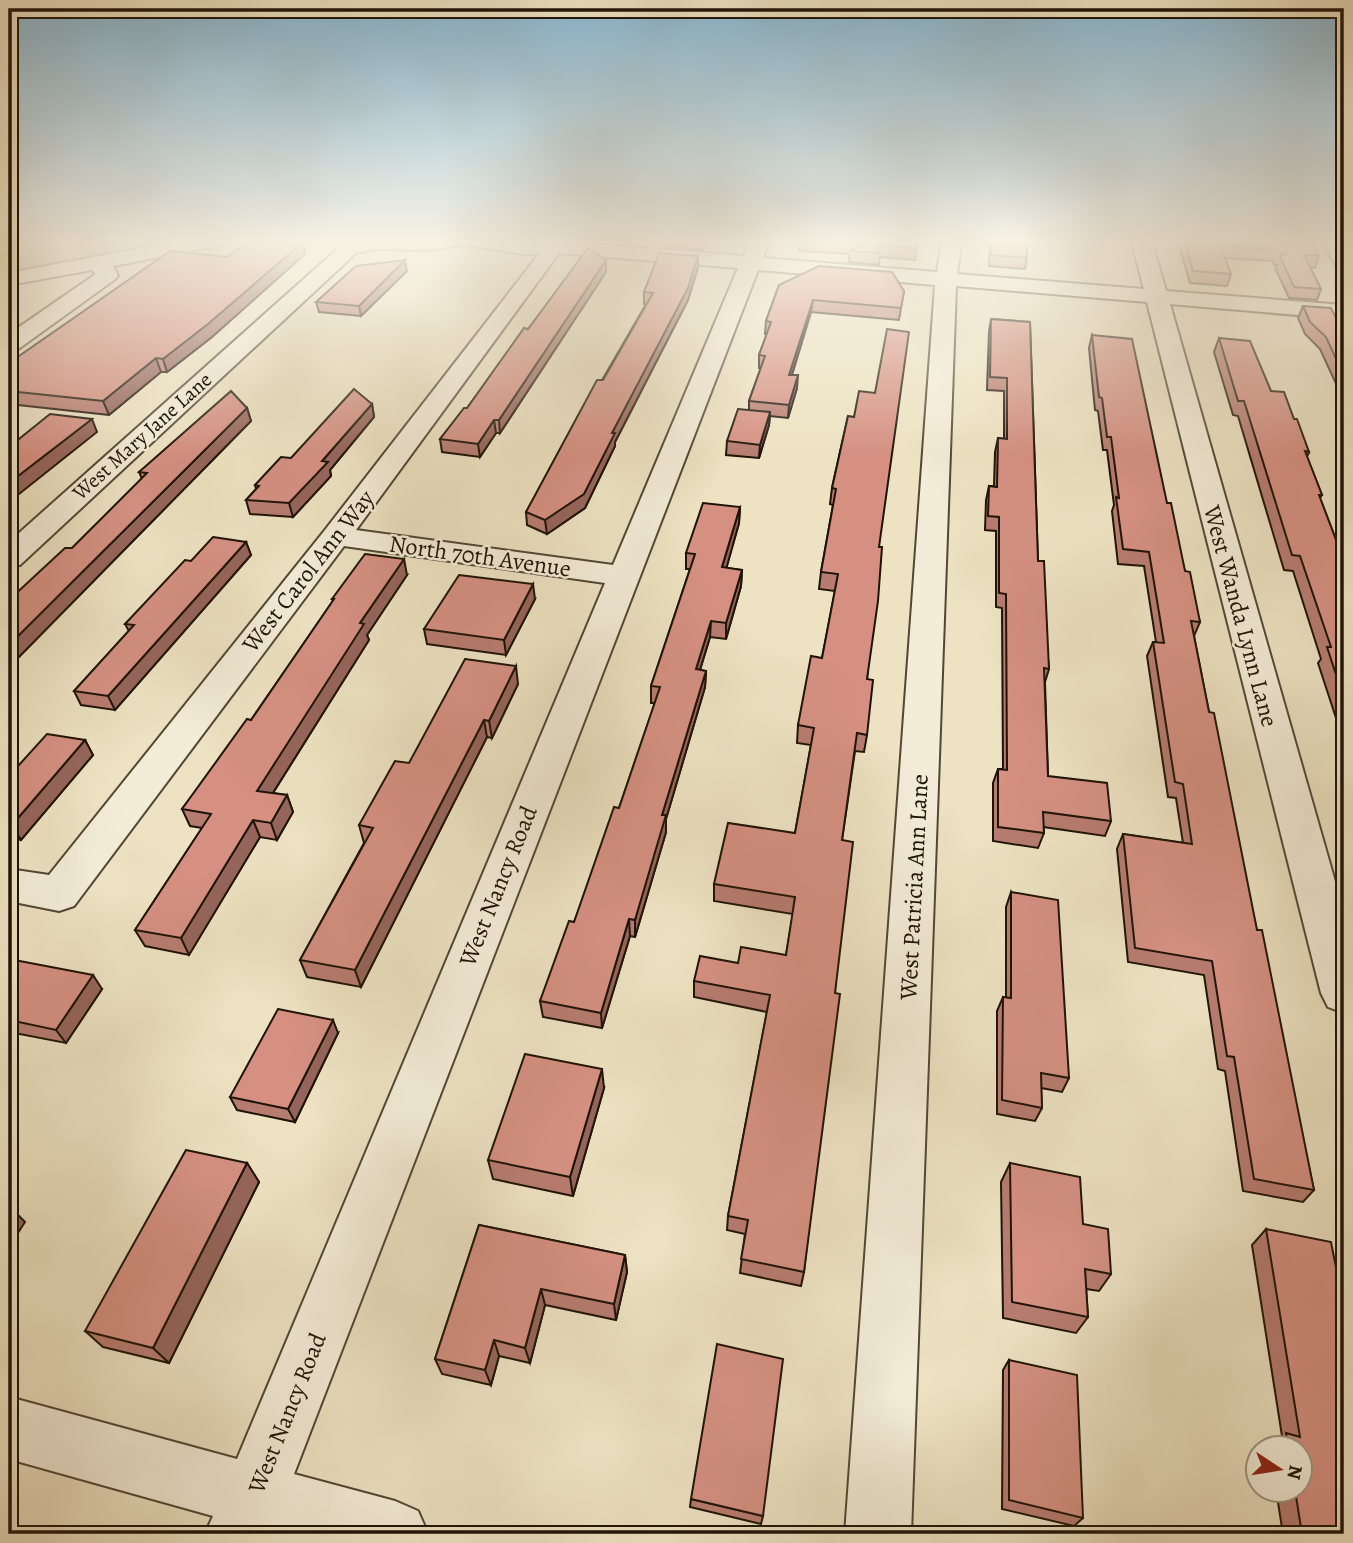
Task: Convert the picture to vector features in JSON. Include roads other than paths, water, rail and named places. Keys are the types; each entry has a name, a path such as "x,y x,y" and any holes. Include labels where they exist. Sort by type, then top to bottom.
{"street":[{"path":"9,345 57,311"},
{"name":"West Mary Jane Lane","path":"9,558 281,311"},
{"name":"West Carol Ann Way","path":"9,886 60,894 506,311"},
{"name":"West Nancy Road","path":"246,1515 731,311"},
{"name":"West Patricia Ann Lane","path":"878,1534 946,311"},
{"name":"West Wanda Lynn Lane","path":"1158,311 1344,993"},
{"name":"North 70th Avenue","path":"336,536 623,576"},
{"path":"9,1429 246,1515 394,1534"}]}
